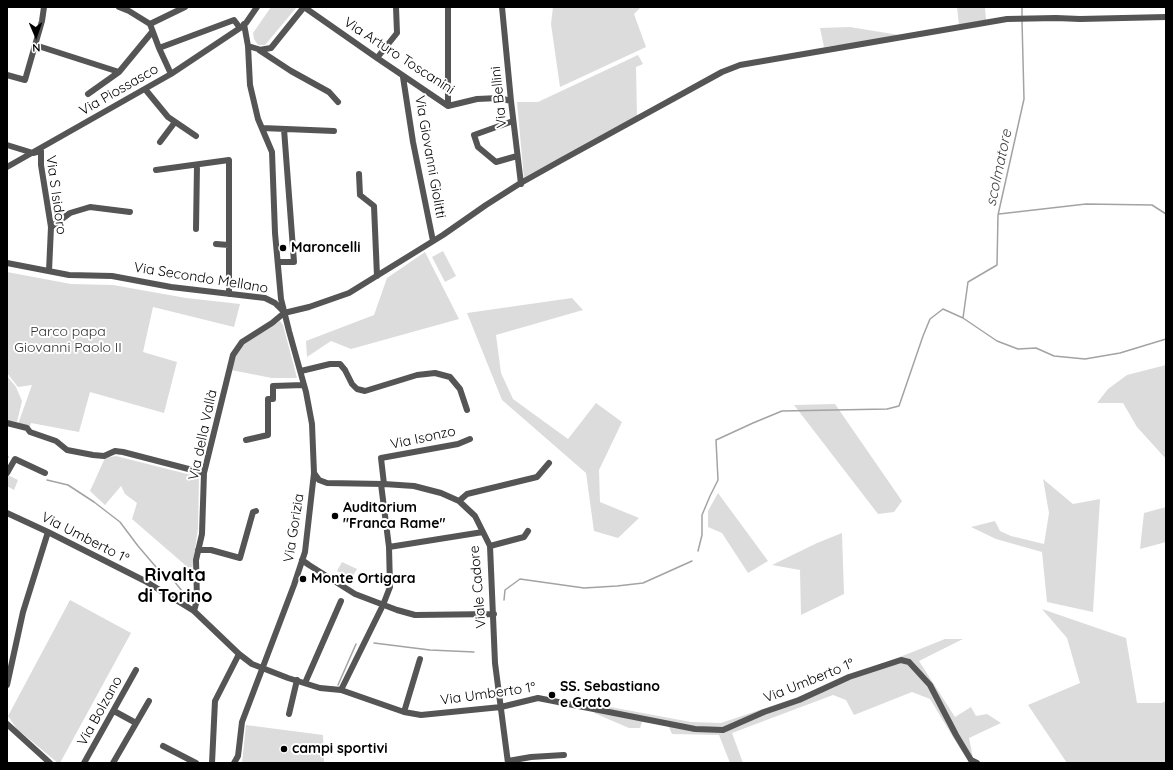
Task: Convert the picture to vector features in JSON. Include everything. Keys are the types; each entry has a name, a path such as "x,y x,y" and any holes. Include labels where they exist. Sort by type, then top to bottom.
{"street":[{"path":"7,75 25,80 42,21 44,7"},
{"path":"119,7 129,11 150,24 152,32 171,74"},
{"path":"150,24 185,7"},
{"name":"Via Piossasco","path":"7,167 171,74 242,26 257,7"},
{"path":"259,50 271,48 304,7"},
{"name":"Via Arturo Toscanini","path":"304,7 448,106 477,99 499,98 511,101"},
{"path":"377,58 396,33 396,7"},
{"path":"448,7 448,106"},
{"name":"Via Bellini","path":"502,7 513,121 521,184"},
{"path":"284,313 326,302 349,293 433,241 486,205 567,157 722,72 740,64 985,23 1021,19 1131,19 1166,17"},
{"name":"Via Piossasco","path":"159,48 234,20 242,26"},
{"name":"Via Gorizia","path":"234,763 238,756 242,722 263,669 305,552 314,473 312,424 301,371 281,299 275,234 272,152 258,120 250,85 248,46 242,26"},
{"path":"88,94 120,72 152,32"},
{"path":"35,45 120,72"},
{"path":"248,46 258,49 291,71 329,92 338,102"},
{"name":"Via Giovanni Giolitti","path":"404,76 413,142 433,241"},
{"path":"145,89 168,117 196,136"},
{"path":"513,121 474,135 478,147 496,162 517,156"},
{"path":"160,142 175,122"},
{"path":"262,128 334,131"},
{"path":"278,262 294,262 284,129"},
{"path":"7,145 32,153"},
{"name":"Via S Isidoro","path":"32,153 41,151 41,165 51,227 49,272"},
{"path":"156,170 229,160 229,294"},
{"path":"196,229 197,164"},
{"path":"359,174 360,195 374,206 377,276"},
{"path":"51,227 70,213 90,207 130,212"},
{"path":"216,244 229,245"},
{"name":"Via Secondo Mellano","path":"7,263 69,275 112,276 171,287 265,298 275,303 284,313"},
{"name":"Via della Vallà","path":"194,611 196,600 196,560 202,534 204,473 233,355 242,342 272,323 284,313"},
{"path":"301,371 330,364 340,364 345,370 352,384 357,389 365,391 417,375 435,373 450,377 460,389 467,410"},
{"path":"246,440 268,435 268,399 273,399 273,386 304,385"},
{"path":"7,423 27,428 30,432 56,441 67,450 104,456 115,451 204,473"},
{"name":"Via Isonzo","path":"382,484 382,458 458,444 470,439"},
{"path":"7,473 14,459 45,473"},
{"path":"459,501 468,494 537,477 549,463"},
{"name":"Viale Cadore","path":"314,473 319,480 327,483 414,486 441,493 459,501 475,516 490,546 496,663 508,762 531,757 564,755"},
{"path":"341,690 390,587 389,547 382,484"},
{"path":"198,550 211,550 240,558 253,512 256,511"},
{"name":"Via Umberto 1°","path":"7,513 145,581 194,611 239,654 252,664 320,688 341,690 404,712 421,715 501,707 538,698 695,729 723,730 764,712 799,700 849,677 901,660 909,662 930,685 967,754 971,760 977,763"},
{"path":"490,546 524,537 528,531"},
{"path":"7,685 23,612 48,532"},
{"path":"389,547 483,532"},
{"path":"302,560 355,594 382,605 415,615 494,614"},
{"path":"305,683 341,601"},
{"path":"212,763 215,701 239,654"},
{"path":"404,712 420,659"},
{"name":"Via Bolzano","path":"84,763 136,670"},
{"path":"289,714 297,680"},
{"path":"113,763 149,701"},
{"path":"114,711 136,723"},
{"path":"7,724 50,763"},
{"path":"163,746 196,763"}],"green space":[{"path":"271,7 296,8 265,45 258,45 254,39 253,33"},
{"path":"553,7 641,7 634,14 646,47 560,87 551,24"},
{"path":"957,7 985,7 986,20 959,26"},
{"path":"850,27 905,36 824,47 820,28"},
{"path":"638,55 643,64 636,67 637,117 524,179 517,102 538,102"},
{"path":"443,251 456,276 445,282 432,257"},
{"path":"425,252 459,319 351,349 331,341 307,357 306,341 374,315 387,278"},
{"name":"Parco papa Giovanni Paolo II","path":"7,272 71,284 113,285 186,298 240,304 234,327 153,307 143,352 177,362 164,413 90,392 79,432 31,423 30,427 18,424 32,385 18,387 7,373"},
{"path":"572,298 583,310 496,335 501,373 513,399 568,439 596,403 622,422 599,470 600,502 639,518 618,538 594,531 586,473 502,400 467,313"},
{"path":"280,321 283,325 297,378 272,378 231,370 235,355 243,343"},
{"path":"1166,365 1166,459 1137,427 1123,403 1097,403 1108,389 1127,375"},
{"path":"7,376 16,387 22,401 17,422 7,420"},
{"path":"835,404 902,501 894,512 878,514 794,405"},
{"path":"116,456 199,477 198,528 192,571 132,519 137,503 125,494 121,486 105,505 90,491 105,458"},
{"path":"8,475 18,480 14,490 7,486"},
{"path":"1043,479 1073,504 1100,499 1093,612 1047,602 1042,552 996,539 971,527 995,521 1000,531 1011,536 1044,544 1049,513"},
{"path":"718,493 768,561 748,573 722,533 708,527 708,511"},
{"path":"1166,507 1166,542 1140,549 1144,513"},
{"path":"842,533 844,594 801,615 800,570 772,565 817,543"},
{"path":"342,562 357,569 351,579 337,571"},
{"path":"70,600 131,633 60,763 58,763 17,729 8,716"},
{"path":"1042,609 1126,638 1137,703 1162,703 1166,701 1166,763 1067,763 1028,705 1080,683 1067,638"},
{"path":"945,639 963,639 919,661 955,717 971,707 976,716 987,714 1001,723 969,738 974,763 968,763 969,761 930,699 912,692 854,715 846,700 833,695 732,733 743,763 730,763 719,735 672,734 668,725 642,722 640,728 629,728 594,713 605,706 691,722 721,723 798,697"},
{"name":"campi sportivi","path":"246,725 323,735 324,763 242,763"}],"waterway":[{"name":"scolmatore","path":"1022,7 1022,18"},
{"name":"scolmatore","path":"963,318 968,282 997,265 998,215 1024,99 1022,21"},
{"path":"999,214 1086,204 1152,205 1166,214"},
{"path":"698,551 702,535 702,515 718,480 716,440 782,411 887,409 899,406 930,319 943,309 963,318 997,341 1018,349 1036,348 1054,356 1085,359 1120,353 1166,339"},
{"path":"47,480 68,485 94,502 120,522 162,574 174,581 190,601"},
{"path":"504,600 505,590 520,579 584,588 617,586 643,583 692,561"},
{"path":"374,643 430,650 474,652"},
{"path":"338,685 356,644"}],"place":[{"name":"Maroncelli","path":"283,248"},
{"name":"Auditorium \"Franca Rame\"","path":"335,516"},
{"name":"Monte Ortigara","path":"303,579"},
{"name":"SS. Sebastiano e Grato","path":"552,695"},
{"name":"campi sportivi","path":"284,749"}],"district":[{"name":"Rivalta di Torino","path":"175,586"}]}
